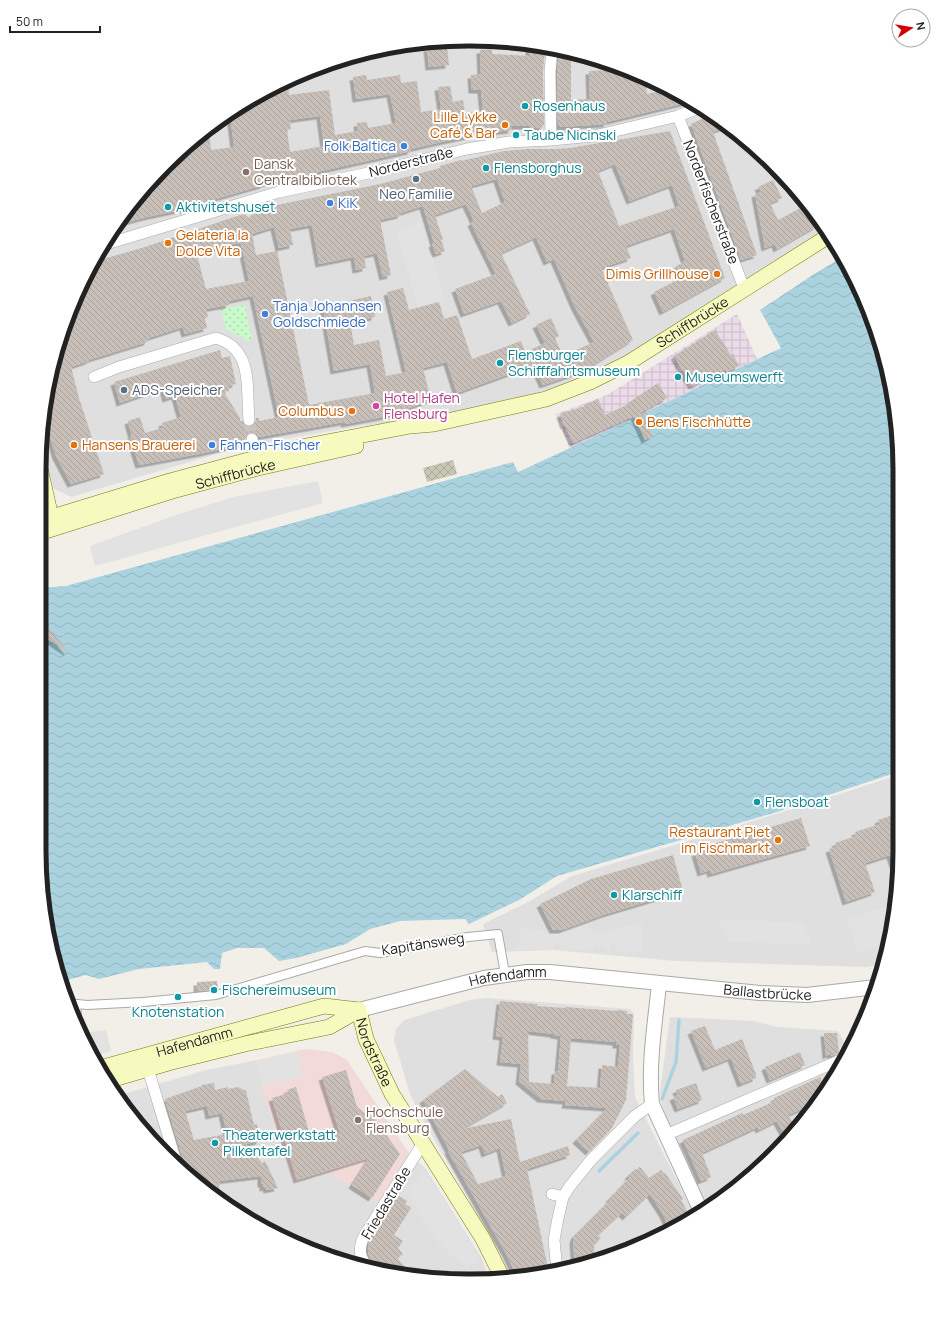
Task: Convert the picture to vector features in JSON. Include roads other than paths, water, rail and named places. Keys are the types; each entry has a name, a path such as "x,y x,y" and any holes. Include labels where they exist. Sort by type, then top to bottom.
{"main road":[{"name":"Schiffbrücke","path":"48,522 170,480 256,458 301,447 403,427 434,424 546,399 590,382 628,363 824,238"},
{"name":"Schiffbrücke","path":"48,522 258,468 412,433 434,424"},
{"path":"46,508 48,522"},
{"name":"Hafendamm","path":"106,1066 324,1006 359,1010"},
{"name":"Hafendamm","path":"113,1079 249,1043 329,1027 359,1010"},
{"name":"Nordstraße","path":"359,1010 366,1039 392,1094 483,1239 500,1273"}],"street":[{"path":"552,54 550,72 552,140"},
{"name":"Norderstraße","path":"112,242 279,192 373,172 467,149 509,142 594,136 678,116 693,110"},
{"name":"Norderfischerstraße","path":"678,116 744,288"},
{"path":"94,377 126,364 216,338 226,341 237,350 243,360 246,376 249,420"},
{"path":"252,439 256,458"},
{"name":"Kapitänsweg","path":"74,1003 87,1005 217,999 287,978 365,951 380,953 468,937 498,934 504,974"},
{"name":"Hafendamm","path":"359,1010 484,978 527,972 550,972 659,984"},
{"path":"659,984 652,1060 652,1104 699,1207"},
{"name":"Ballastbrücke","path":"659,984 760,993 807,994 871,988"},
{"path":"666,1135 836,1062"},
{"path":"148,1069 174,1154"},
{"path":"556,1265 554,1240 563,1197 590,1160 635,1116 652,1104"},
{"name":"Friedastraße","path":"364,1261 359,1250 363,1238 423,1143"},
{"path":"552,1194 563,1197"}],"water":[{"path":"837,260 861,307 871,333 885,387 892,442 893,470 893,774 777,812 557,876 519,900 469,924 465,919 400,921 370,929 346,944 296,958 279,961 264,948 237,948 222,953 220,969 214,969 207,962 139,969 99,979 86,975 66,980 54,933 47,878 46,587 66,586 513,462 518,472 781,348 760,310"}],"waterway":[{"path":"662,1099 676,1062 679,1020"},
{"path":"599,1171 638,1133"}],"tunnel":[{"path":"249,420 252,439"}],"place":[{"name":"Rosenhaus","path":"525,106"},
{"name":"Lille Lykke Café & Bar","path":"505,125"},
{"name":"Taube Nicinski","path":"516,135"},
{"name":"Folk Baltica","path":"404,146"},
{"name":"Flensborghus","path":"486,168"},
{"name":"Dansk Centralbibliotek","path":"246,172"},
{"name":"Neo Familie","path":"416,179"},
{"name":"KiK","path":"330,203"},
{"name":"Aktivitetshuset","path":"168,207"},
{"name":"Gelateria la Dolce Vita","path":"168,243"},
{"name":"Dimis Grillhouse","path":"717,274"},
{"name":"Tanja Johannsen Goldschmiede","path":"265,314"},
{"name":"Flensburger Schifffahrtsmuseum","path":"500,363"},
{"name":"Museumswerft","path":"678,377"},
{"name":"ADS-Speicher","path":"124,390"},
{"name":"Hotel Hafen Flensburg","path":"376,406"},
{"name":"Columbus","path":"352,411"},
{"name":"Bens Fischhütte","path":"639,422"},
{"name":"Hansens Brauerei","path":"74,445"},
{"name":"Fahnen-Fischer","path":"212,445"},
{"name":"Flensboat","path":"757,802"},
{"name":"Restaurant Piet im Fischmarkt","path":"778,840"},
{"name":"Klarschiff","path":"614,895"},
{"name":"Fischereimuseum","path":"214,990"},
{"name":"Knotenstation","path":"178,997"},
{"name":"Hochschule Flensburg","path":"358,1120"},
{"name":"Theaterwerkstatt Pilkentafel","path":"215,1143"}]}
